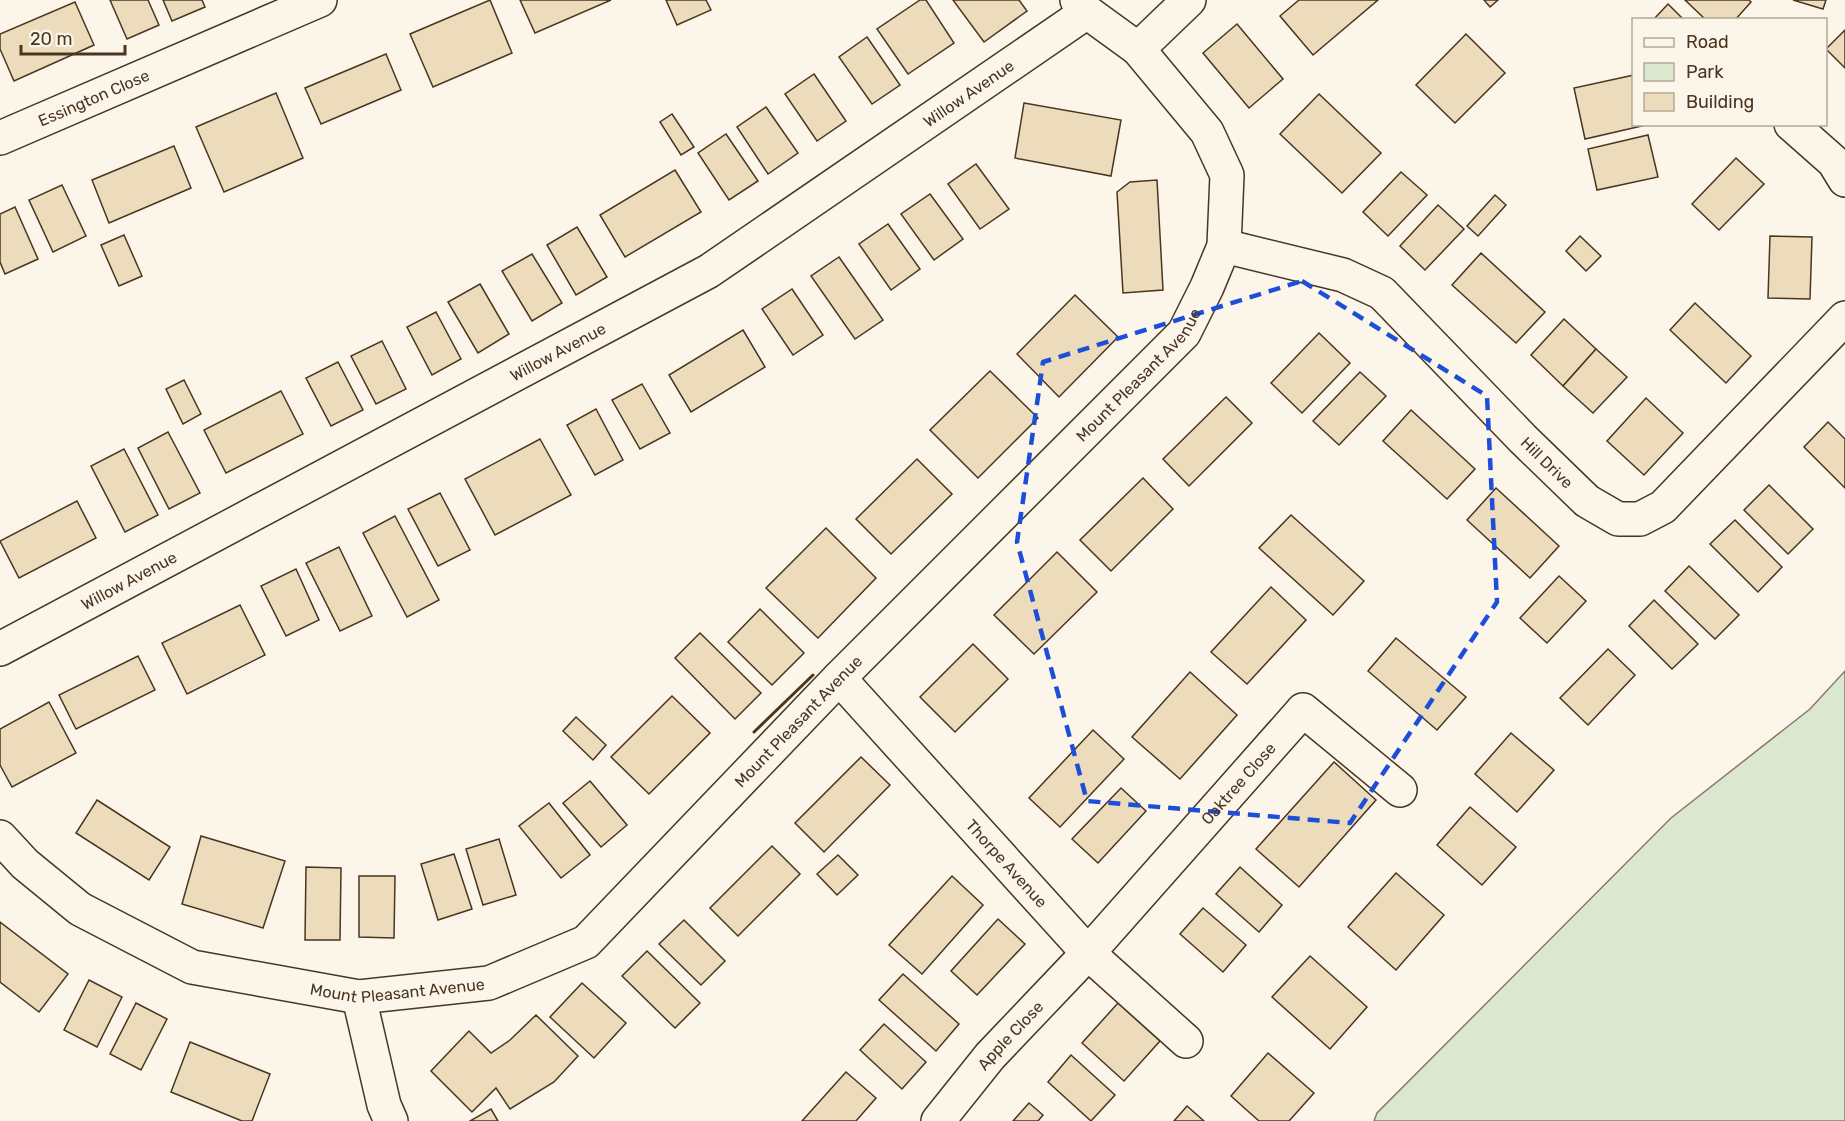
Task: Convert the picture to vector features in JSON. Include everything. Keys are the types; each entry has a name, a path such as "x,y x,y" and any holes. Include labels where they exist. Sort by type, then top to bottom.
{"street":[{"name":"Essington Close","path":"0,138 320,0"},
{"path":"1138,49 1189,0"},
{"name":"Mount Pleasant Avenue","path":"0,837 25,864 81,909 192,967 358,997 489,983 586,942 839,678 1184,333 1224,246 1227,175 1207,132 1138,49 1082,6"},
{"name":"Willow Avenue","path":"0,649 709,271 1082,6"},
{"path":"1793,126 1834,162 1845,180"},
{"name":"Hill Drive","path":"1224,246 1343,275 1382,293 1523,439 1587,501 1618,519 1640,519 1663,507 1845,318"},
{"name":"Thorpe Avenue","path":"839,678 1088,953 1186,1041"},
{"name":"Oaktree Close","path":"1088,953 1303,710 1400,790"},
{"name":"Apple Close","path":"938,1121 990,1056 1088,953"},
{"path":"358,997 384,1105 392,1121"}],"highlighted area":[{"path":"1302,281 1487,396 1497,602 1350,823 1087,801 1017,542 1043,362"}],"green space":[{"path":"1845,671 1845,1121 1374,1121 1377,1113 1671,818 1810,709"}],"building":[{"path":"110,0 148,0 159,25 127,39"},
{"path":"163,0 202,0 205,7 172,21"},
{"path":"490,0 512,53 433,87 410,34"},
{"path":"520,0 611,0 535,33"},
{"path":"666,0 706,0 711,10 677,25"},
{"path":"920,0 926,0 954,43 908,74 877,29"},
{"path":"953,0 1019,0 1027,11 984,42"},
{"path":"1299,0 1378,0 1313,55 1280,16"},
{"path":"1484,0 1498,0 1490,7"},
{"path":"1685,0 1749,0 1751,2 1737,18 1704,18"},
{"path":"1793,0 1826,0 1823,9"},
{"path":"75,2 94,45 14,81 0,49 0,34"},
{"path":"1668,4 1682,18 1655,18"},
{"path":"1237,24 1283,79 1249,108 1203,53"},
{"path":"1845,30 1845,68 1827,50"},
{"path":"1466,34 1505,73 1455,123 1416,85"},
{"path":"867,37 900,85 872,104 839,57"},
{"path":"386,54 401,90 321,124 305,88"},
{"path":"814,74 846,121 817,141 785,94"},
{"path":"1632,75 1632,126 1642,126 1585,139 1574,88"},
{"path":"276,93 303,158 224,192 196,127"},
{"path":"1319,94 1381,153 1342,193 1280,134"},
{"path":"1024,103 1121,120 1111,176 1015,158"},
{"path":"766,107 798,153 768,174 737,127"},
{"path":"672,114 694,147 681,155 660,122"},
{"path":"726,134 758,181 729,200 698,153"},
{"path":"1648,135 1658,177 1597,190 1588,149"},
{"path":"174,146 191,188 109,223 92,180"},
{"path":"1736,158 1764,184 1719,230 1692,204"},
{"path":"976,164 1009,209 980,229 948,184"},
{"path":"675,170 701,212 625,257 600,215"},
{"path":"1401,172 1427,195 1388,236 1363,212"},
{"path":"1157,180 1163,290 1123,293 1117,192 1130,182"},
{"path":"62,185 86,236 53,252 29,200"},
{"path":"930,194 963,239 934,260 901,214"},
{"path":"1495,195 1506,205 1478,236 1467,226"},
{"path":"1438,205 1464,229 1425,270 1400,246"},
{"path":"15,207 38,259 5,274 0,262 0,214"},
{"path":"888,224 920,269 891,290 859,244"},
{"path":"577,227 607,277 576,295 547,245"},
{"path":"124,235 142,276 119,286 101,245"},
{"path":"1580,236 1601,256 1586,271 1566,251"},
{"path":"1770,236 1812,237 1810,299 1768,298"},
{"path":"1481,253 1545,312 1516,343 1452,285"},
{"path":"532,254 562,303 532,321 502,271"},
{"path":"839,257 883,320 855,339 811,276"},
{"path":"480,284 509,334 478,353 448,302"},
{"path":"792,289 823,335 793,355 762,309"},
{"path":"1075,295 1118,337 1059,397 1017,354"},
{"path":"1695,303 1751,356 1726,383 1670,330"},
{"path":"436,312 461,359 432,375 407,327"},
{"path":"1564,319 1596,349 1563,386 1531,355"},
{"path":"743,330 765,367 691,412 669,375"},
{"path":"1319,333 1350,363 1302,413 1271,383"},
{"path":"382,341 406,389 376,404 351,356"},
{"path":"1596,349 1627,377 1593,413 1563,386"},
{"path":"338,362 363,410 331,426 306,378"},
{"path":"990,371 1038,418 978,478 930,430"},
{"path":"1360,372 1386,396 1339,445 1313,421"},
{"path":"184,380 201,414 183,424 166,389"},
{"path":"642,384 670,433 640,449 612,400"},
{"path":"281,391 303,434 226,473 204,430"},
{"path":"1226,397 1252,423 1189,486 1163,459"},
{"path":"1646,398 1683,433 1644,475 1607,441"},
{"path":"596,409 623,460 595,475 567,425"},
{"path":"1411,410 1475,469 1447,499 1383,441"},
{"path":"1828,422 1845,439 1845,488 1804,447"},
{"path":"168,432 200,493 169,509 138,448"},
{"path":"540,439 571,495 495,535 465,479"},
{"path":"124,449 158,515 125,532 91,466"},
{"path":"917,459 952,494 891,554 856,519"},
{"path":"1143,478 1173,509 1111,571 1080,540"},
{"path":"1769,485 1813,529 1788,554 1744,510"},
{"path":"1496,488 1559,546 1530,578 1467,520"},
{"path":"440,493 470,550 438,566 408,509"},
{"path":"77,501 96,538 19,578 0,541"},
{"path":"1291,515 1364,581 1333,615 1259,548"},
{"path":"395,516 439,600 407,617 363,533"},
{"path":"1735,520 1782,567 1758,592 1710,544"},
{"path":"826,528 876,578 818,638 766,588"},
{"path":"339,547 372,616 340,631 306,563"},
{"path":"1057,552 1097,592 1034,654 994,615"},
{"path":"1689,566 1739,615 1715,639 1665,591"},
{"path":"296,569 319,620 286,636 261,586"},
{"path":"1559,576 1586,601 1547,643 1520,618"},
{"path":"1271,587 1306,620 1247,684 1211,652"},
{"path":"1654,600 1698,644 1672,669 1629,626"},
{"path":"240,605 265,655 187,694 162,643"},
{"path":"760,609 804,653 772,685 728,642"},
{"path":"700,633 761,693 735,719 675,658"},
{"path":"1396,638 1466,697 1437,730 1368,671"},
{"path":"973,644 1008,679 955,732 920,697"},
{"path":"1608,649 1635,675 1588,725 1560,698"},
{"path":"138,656 155,690 76,729 59,695"},
{"path":"1190,672 1237,715 1180,779 1132,737"},
{"path":"672,696 710,733 649,794 611,757"},
{"path":"49,702 76,753 12,787 0,765 0,729"},
{"path":"576,717 606,745 593,760 563,731"},
{"path":"1093,730 1124,759 1060,827 1029,798"},
{"path":"1511,733 1554,770 1517,812 1475,774"},
{"path":"861,757 890,785 824,852 795,823"},
{"path":"1334,762 1376,800 1299,887 1256,849"},
{"path":"590,781 627,825 601,847 563,803"},
{"path":"1121,788 1146,811 1098,863 1072,839"},
{"path":"97,800 170,847 149,880 76,833"},
{"path":"549,803 590,855 561,878 519,826"},
{"path":"1470,807 1516,847 1482,885 1437,845"},
{"path":"201,836 285,861 263,928 182,904"},
{"path":"499,839 516,895 483,905 466,849"},
{"path":"772,846 800,874 738,936 710,908"},
{"path":"454,854 472,909 438,920 421,864"},
{"path":"838,855 858,875 837,895 817,874"},
{"path":"306,867 341,868 340,940 305,940"},
{"path":"1240,867 1282,905 1259,932 1216,894"},
{"path":"1396,873 1444,915 1396,970 1348,927"},
{"path":"359,876 395,876 394,938 359,937"},
{"path":"952,876 983,905 922,974 889,945"},
{"path":"1203,908 1246,945 1223,972 1180,934"},
{"path":"998,919 1025,944 977,995 951,971"},
{"path":"684,920 725,961 701,985 659,944"},
{"path":"0,922 68,974 39,1012 0,982"},
{"path":"647,951 700,1003 675,1028 622,976"},
{"path":"1310,956 1367,1007 1330,1049 1272,997"},
{"path":"903,974 959,1024 936,1051 879,1000"},
{"path":"89,980 122,997 97,1047 64,1030"},
{"path":"582,983 626,1023 594,1058 550,1017"},
{"path":"136,1003 167,1019 141,1070 110,1054"},
{"path":"1118,1003 1160,1041 1124,1081 1082,1043"},
{"path":"536,1015 578,1056 554,1082 510,1109 496,1088 472,1112 431,1071 469,1031 491,1053 510,1040"},
{"path":"884,1024 926,1062 902,1089 860,1050"},
{"path":"190,1042 270,1074 252,1121 242,1121 171,1092"},
{"path":"1268,1053 1314,1093 1289,1121 1259,1121 1231,1096"},
{"path":"1071,1055 1115,1095 1091,1121 1048,1082"},
{"path":"846,1072 876,1098 856,1121 802,1121"},
{"path":"1029,1103 1043,1115 1038,1121 1013,1121"},
{"path":"1187,1106 1204,1121 1174,1121"},
{"path":"491,1109 498,1121 470,1121"}],"wall":[{"path":"754,732 813,675"}]}
